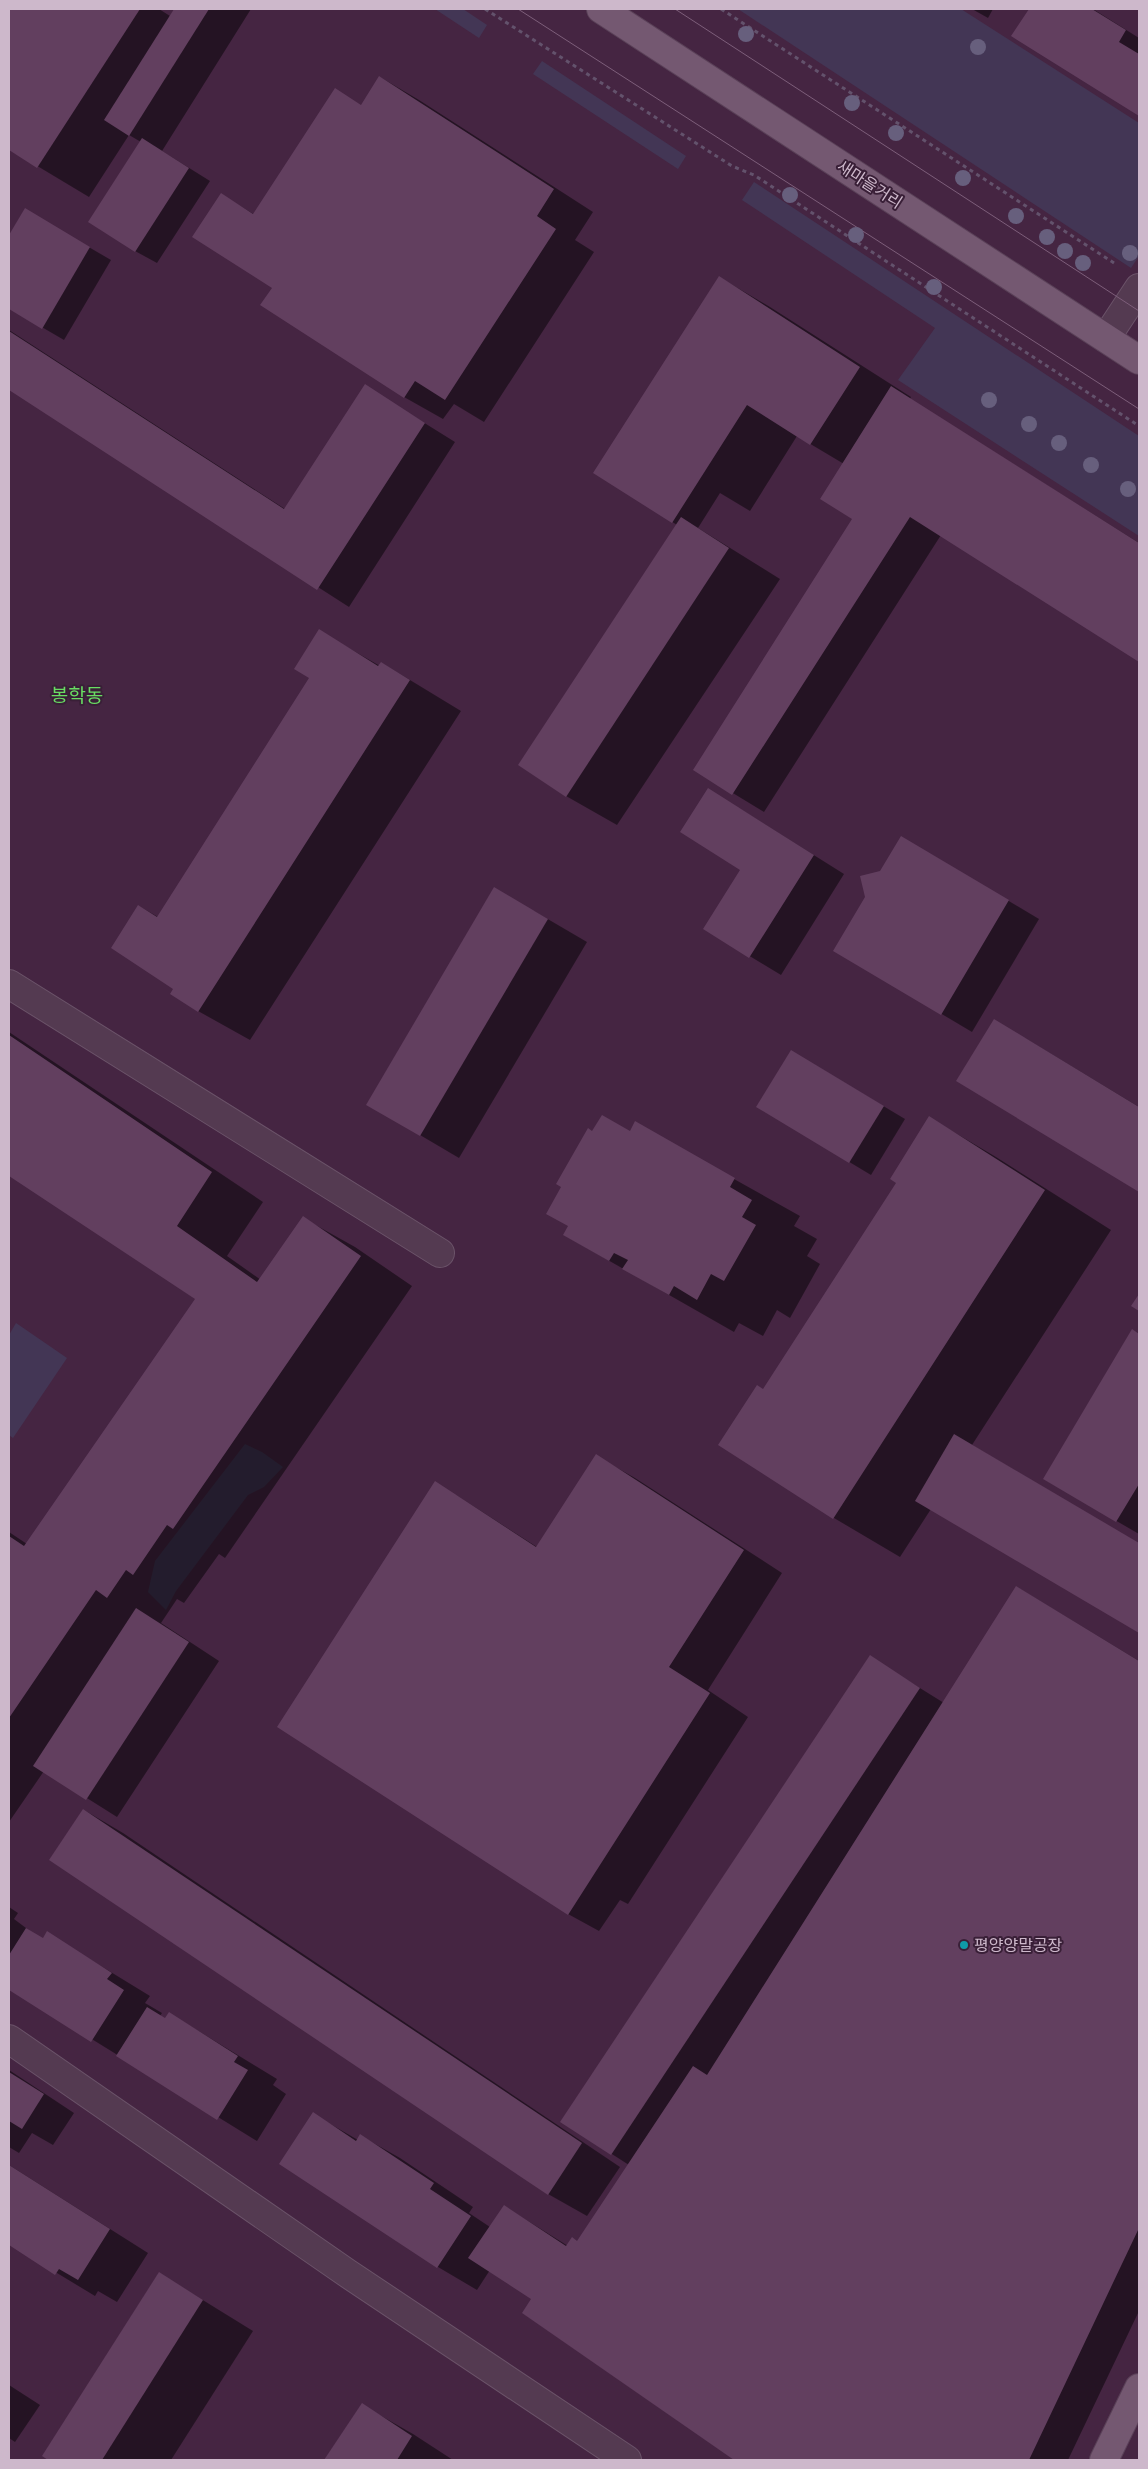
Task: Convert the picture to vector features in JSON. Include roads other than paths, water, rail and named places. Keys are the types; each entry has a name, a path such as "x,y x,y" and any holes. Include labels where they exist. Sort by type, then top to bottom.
{"main road":[{"name":"새마을거리","path":"601,9 1139,360"},
{"path":"1104,2460 1139,2388"}],"street":[{"path":"1106,338 1131,278"},
{"path":"9,984 440,1253"},
{"path":"9,2039 347,2273 627,2460"}],"tram line":[{"path":"518,9 1139,409"},
{"path":"675,9 1139,311"}],"place":[{"name":"평양양말공장","path":"964,1945"}],"district":[{"name":"봉학동","path":"77,695"}]}
